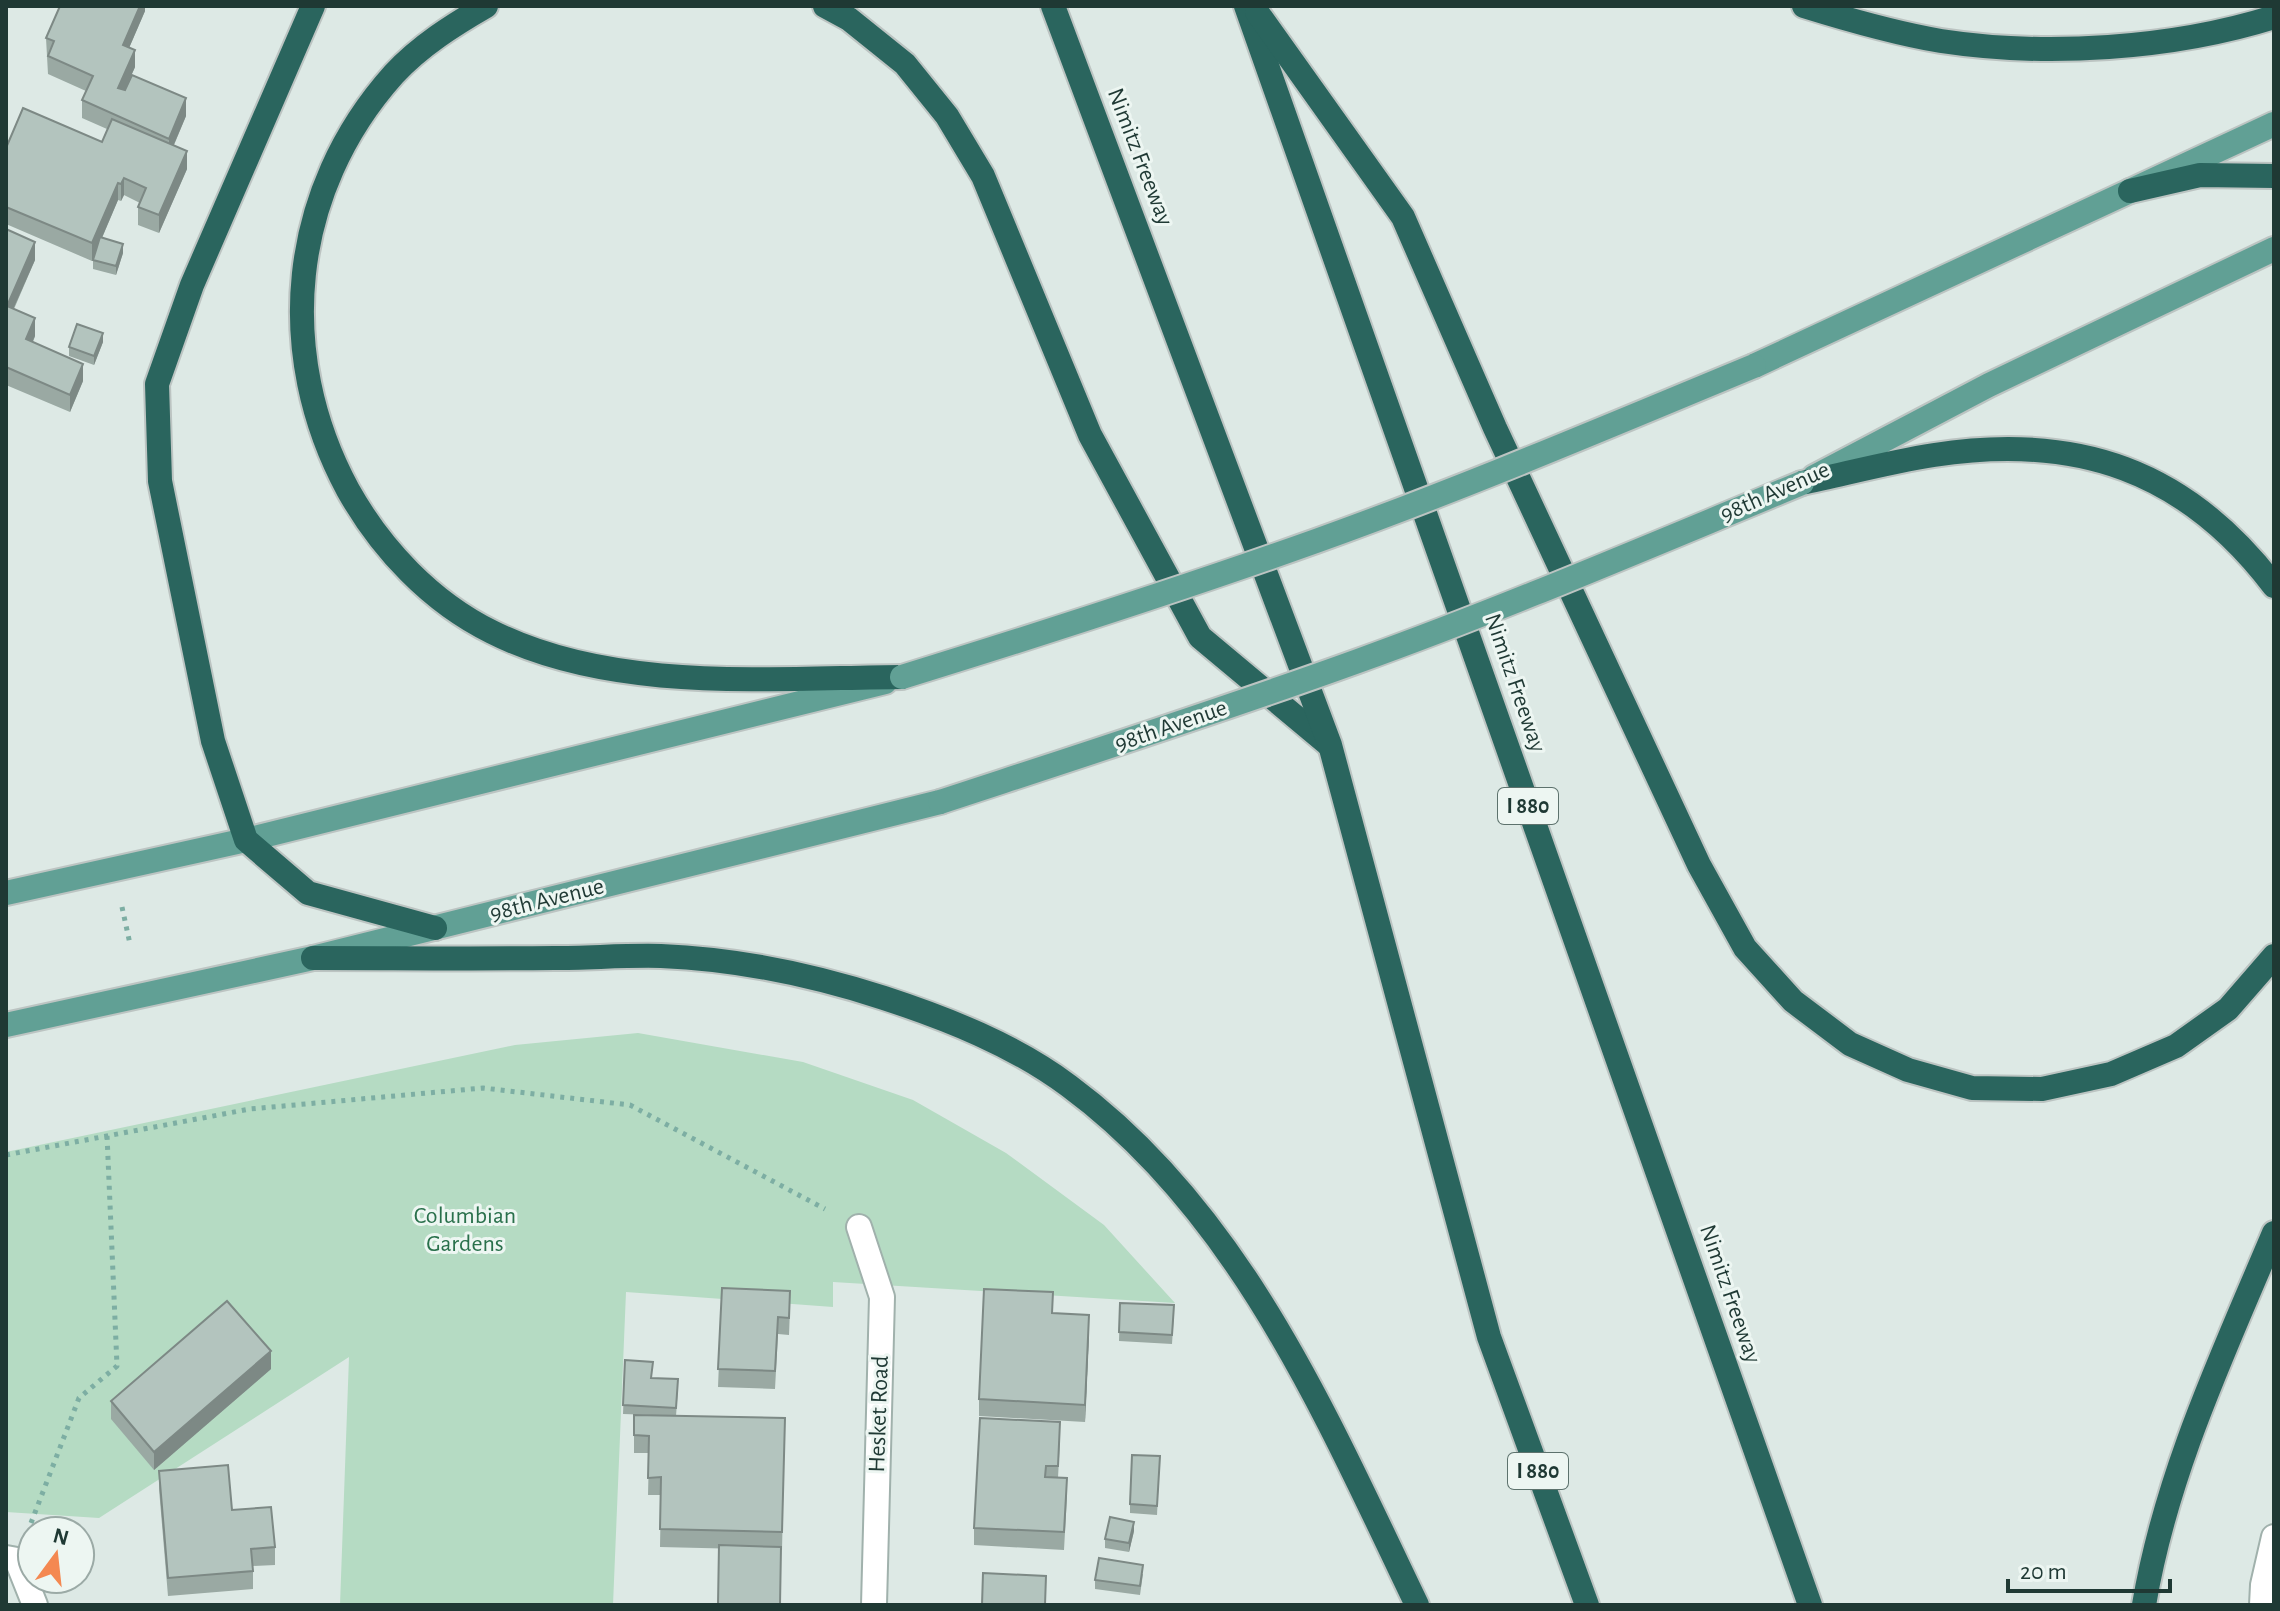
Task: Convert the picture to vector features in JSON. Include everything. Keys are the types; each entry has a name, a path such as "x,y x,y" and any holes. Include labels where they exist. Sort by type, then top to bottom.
{"highway":[{"path":"313,6 192,285 157,384 160,481 213,741 246,840 308,893 435,928"},
{"path":"486,6 442,32 395,74 357,122 329,173 311,230 301,290 303,353 316,413 335,465 362,516 402,565 447,606 493,633 549,654 610,669 677,678 902,677"},
{"path":"825,6 849,19 905,64 947,116 983,176 1090,435 1200,637 1330,745"},
{"name":"Nimitz Freeway","path":"1053,6 1330,745 1489,1337 1587,1605"},
{"path":"1249,6 1403,217 1495,428 1699,865 1745,948 1793,1001 1850,1044 1908,1070 1972,1088 2042,1089 2111,1074 2176,1046 2228,1009 2274,956"},
{"name":"Nimitz Freeway","path":"1249,6 1810,1605"},
{"path":"1804,6 1900,33 1942,41 2011,47 2149,43 2274,17"},
{"path":"2130,191 2200,175 2274,176"},
{"path":"1802,483 1933,455 2000,449 2065,452 2133,471 2194,504 2248,552 2274,586"},
{"path":"313,958 662,956 753,967 844,986 926,1012 1000,1044 1068,1085 1125,1133 1179,1188 1227,1252 1276,1326 1317,1400 1417,1605"},
{"path":"2144,1605 2164,1519 2193,1424 2274,1233"}],"main road":[{"path":"6,893 246,840 902,677 1104,614 1318,540 1524,461 1754,366 2274,124"},
{"name":"98th Avenue","path":"6,1025 313,958 940,802 1144,736 1360,660 1572,578 1802,483 1989,385 2274,249"}],"street":[{"name":"Hesket Road","path":"859,1227 882,1297 874,1605"},
{"path":"2262,1605 2263,1585 2274,1537"},
{"path":"12,1559 35,1605"}],"path":[{"path":"122,906 130,944"},
{"path":"6,1155 250,1109 483,1088 630,1105 859,1227"},
{"path":"12,1559 79,1398 117,1366 107,1135"}],"green space":[{"name":"Columbian Gardens","path":"638,1033 803,1062 913,1100 1006,1153 1104,1225 1175,1303 833,1282 833,1307 626,1292 613,1605 340,1605 349,1357 99,1518 96,1515 6,1512 6,1152 515,1045"}],"building":[{"path":"60,6 140,6 123,45 135,50 118,88 125,90 132,75 186,98 169,139 82,100 93,76 48,56 54,41 46,38"},
{"path":"23,108 102,142 112,119 187,151 159,215 138,207 146,188 124,178 121,184 118,183 92,243 6,207 6,148"},
{"path":"6,229 35,242 7,306 35,318 26,339 83,364 70,395 6,367"},
{"path":"100,237 123,244 116,266 93,260"},
{"path":"77,324 103,333 94,356 69,347"},
{"path":"722,1288 790,1291 789,1318 778,1317 775,1371 718,1369"},
{"path":"984,1289 1053,1292 1052,1313 1089,1315 1085,1405 979,1399"},
{"path":"227,1301 271,1351 154,1452 111,1401"},
{"path":"1120,1303 1174,1305 1172,1335 1119,1332"},
{"path":"625,1360 653,1362 651,1378 678,1379 676,1408 623,1405"},
{"path":"634,1415 785,1418 782,1532 660,1529 661,1477 648,1478 649,1436 634,1435"},
{"path":"980,1418 1060,1422 1058,1466 1046,1466 1045,1477 1067,1478 1064,1532 974,1528"},
{"path":"1132,1455 1160,1456 1157,1506 1130,1504"},
{"path":"228,1465 232,1510 271,1507 275,1547 251,1549 253,1571 168,1578 159,1471"},
{"path":"1110,1517 1134,1522 1129,1543 1105,1539"},
{"path":"719,1545 781,1547 780,1605 718,1605"},
{"path":"1099,1558 1143,1565 1140,1586 1095,1580"},
{"path":"983,1573 1046,1576 1045,1605 982,1605"}]}
